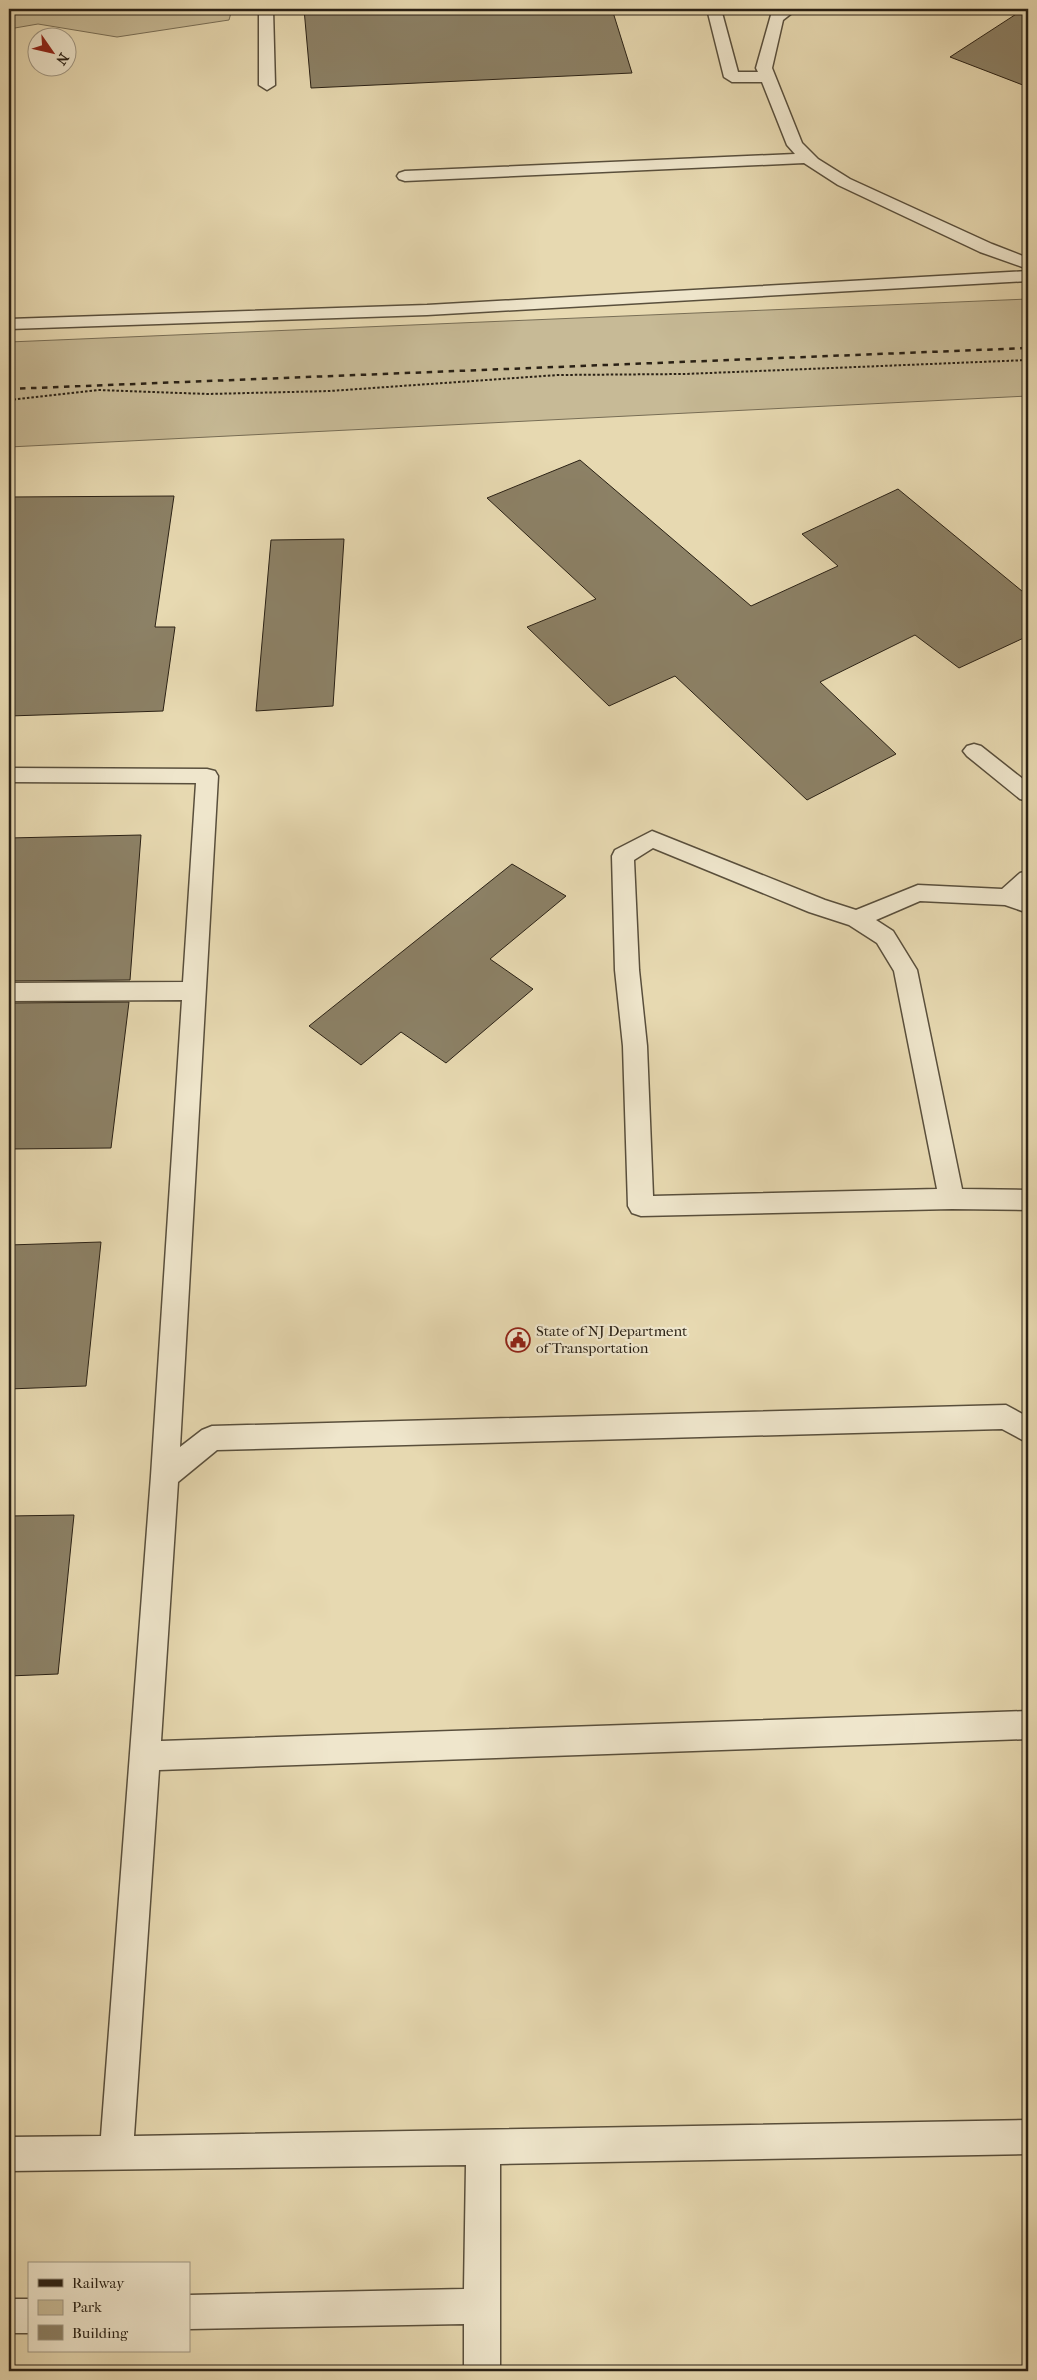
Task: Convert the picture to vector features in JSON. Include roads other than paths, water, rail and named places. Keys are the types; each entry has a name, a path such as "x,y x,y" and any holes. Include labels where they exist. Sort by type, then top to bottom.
{"lane":[{"path":"266,9 267,85"},
{"path":"714,9 732,77 767,77"},
{"path":"790,9 776,18 764,68 795,144 808,158 844,182 986,248 1028,264"},
{"path":"406,176 808,158"},
{"path":"9,324 427,310 1028,276"},
{"path":"974,751 1024,784"},
{"path":"9,775 207,776 165,1476 116,2152"},
{"path":"952,1199 905,970 885,937 856,919 817,906 652,839 623,856 628,970 636,1065 641,1206 952,1199 1028,1200"},
{"path":"1007,897 1028,879"},
{"path":"856,919 918,893 1007,897 1028,905"},
{"path":"9,992 195,991"},
{"path":"165,1476 212,1438 1006,1417 1028,1431"},
{"path":"145,1756 1028,1725"},
{"path":"9,2154 483,2148 1028,2137"},
{"path":"482,2371 483,2148"},
{"path":"190,2312 481,2306"},
{"path":"9,2316 28,2316"}],"railway":[{"path":"9,389 1028,348"}],"place":[{"name":"State of NJ Department of Transportation","path":"518,1340"}]}
